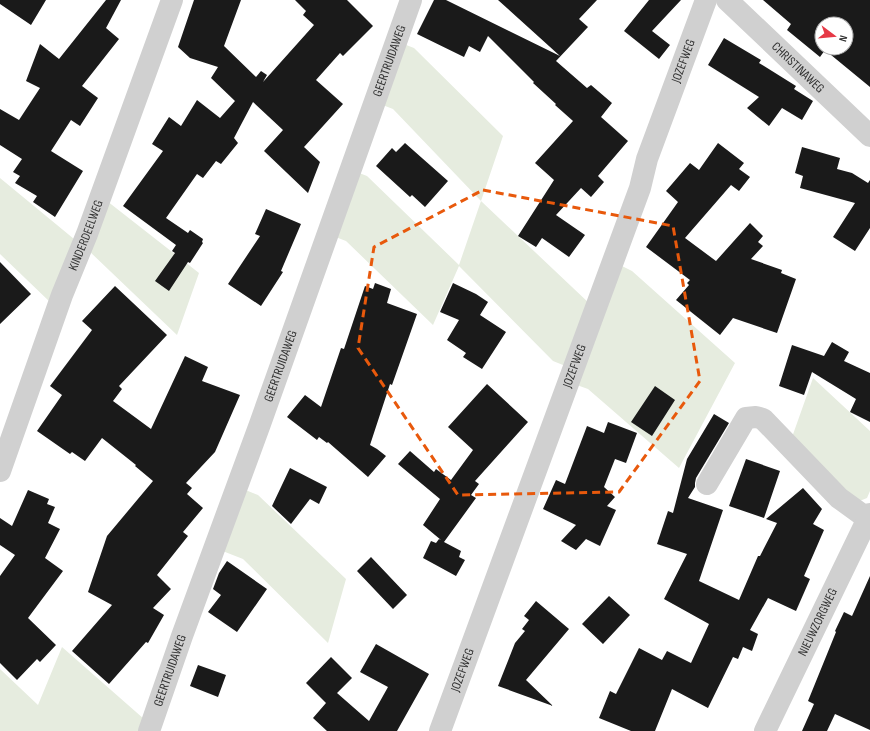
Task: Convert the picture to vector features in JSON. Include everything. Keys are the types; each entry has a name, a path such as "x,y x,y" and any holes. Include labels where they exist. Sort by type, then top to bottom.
{"street":[{"name":"KINDERDEELWEG","path":"0,471 62,295 87,234 172,0"},
{"name":"GEERTRUIDAWEG","path":"149,731 330,229 410,0"},
{"name":"JOZEFWEG","path":"440,731 640,188 646,159 706,0"},
{"name":"CHRISTINAWEG","path":"727,0 870,136"},
{"path":"707,484 746,418 756,417 763,419 840,498 869,516"},
{"name":"NIEUWZORGWEG","path":"765,731 869,516"}],"highlighted area":[{"path":"483,190 673,226 700,381 619,492 458,495 358,348 374,247"}],"shaded area":[{"path":"401,43 414,48 503,136 481,201 393,109 380,104"},
{"path":"354,171 367,176 459,265 481,201 590,304 568,367 553,361 459,266 433,325 346,241 333,236"},
{"path":"0,178 74,239 51,303 0,254"},
{"path":"107,201 199,273 177,335 88,250"},
{"path":"618,264 632,271 735,363 679,468 588,389 574,384"},
{"path":"813,378 870,431 870,491 867,498 859,501 843,494 791,440"},
{"path":"243,489 258,495 346,579 328,643 243,559 220,550"},
{"path":"62,647 144,719 140,731 0,731 0,669 38,705"}],"building":[{"path":"0,0 46,0 31,25 0,4"},
{"path":"106,0 121,0 106,28 119,39 82,86 98,98 80,126 71,120 51,151 83,171 55,217 33,202 37,196 15,183 20,176 13,172 22,159 0,145 0,109 19,120 40,88 26,81 40,44 59,59"},
{"path":"194,0 241,0 224,46 256,77 261,71 267,75 263,82 314,25 303,15 306,11 295,0 347,0 373,26 343,56 340,53 316,80 343,104 304,147 320,162 308,193 264,151 283,130 253,102 234,138 238,143 221,164 216,161 203,178 197,174 166,218 188,233 190,230 203,239 203,243 190,263 188,262 169,291 155,281 175,253 172,251 176,245 123,206 163,151 152,144 169,117 181,126 197,100 220,118 235,101 211,78 218,67 190,58 178,47"},
{"path":"434,0 446,0 560,56 498,0 597,0 579,19 588,27 556,61 587,88 591,85 612,103 601,117 628,141 598,176 604,182 591,197 581,188 556,215 585,235 569,257 542,238 536,247 518,236 554,180 535,163 573,121 533,83 534,82 488,36 480,52 469,46 464,57 417,34"},
{"path":"649,0 681,0 652,31 670,45 659,59 624,31"},
{"path":"763,0 870,0 870,87 832,56 854,56 854,16 814,16 814,52 787,30 791,24"},
{"path":"724,38 761,60 759,63 796,86 794,89 813,101 802,120 782,108 769,126 747,108 759,97 708,65"},
{"path":"405,143 448,181 425,207 412,195 410,197 376,166 392,148 396,152"},
{"path":"718,143 744,163 739,169 750,177 739,191 731,185 685,238 716,261 750,223 763,236 758,242 763,246 751,259 782,270 781,273 796,279 777,333 733,318 720,335 676,300 689,285 687,283 690,280 646,247 678,202 666,191 690,163 699,170"},
{"path":"802,147 840,158 837,169 852,173 868,183 870,180 870,228 855,251 833,237 855,203 800,188 803,176 795,173"},
{"path":"266,209 301,224 281,271 283,272 261,306 228,284 260,236 255,234"},
{"path":"0,262 31,294 0,324"},
{"path":"375,283 391,289 387,303 417,314 392,385 390,384 370,445 386,456 368,477 328,442 327,443 319,437 317,440 287,417 305,395 321,407 341,348 344,349 365,286 373,289"},
{"path":"453,283 476,294 488,302 480,315 506,332 482,369 463,357 466,353 447,340 459,320 440,312"},
{"path":"115,286 167,335 119,386 122,389 113,401 151,429 185,356 208,367 202,381 240,395 215,452 186,483 192,488 187,494 203,508 183,532 188,536 157,575 171,589 153,608 164,615 148,643 146,642 109,684 72,651 112,605 88,592 107,536 153,481 135,466 136,465 102,438 85,461 72,452 70,454 37,431 62,395 50,386 92,330 82,321"},
{"path":"832,342 849,352 844,361 870,373 870,422 850,412 856,399 812,372 804,395 779,386 792,345 824,356"},
{"path":"487,384 528,422 475,481 479,484 471,495 476,498 444,542 461,551 459,557 465,560 456,576 423,558 431,541 436,543 439,539 441,540 423,525 440,499 398,464 410,451 434,472 436,469 451,480 473,450 448,427"},
{"path":"655,386 675,400 652,436 631,422"},
{"path":"714,414 729,423 696,478 695,487 688,498 723,510 699,581 739,600 758,556 760,556 777,523 766,519 803,488 822,509 813,524 824,530 804,576 810,579 796,611 768,598 750,630 758,634 752,651 743,647 738,659 733,657 708,708 672,689 655,731 631,731 599,718 610,691 616,694 639,648 662,660 667,651 691,663 709,624 664,599 687,554 657,544 668,511 673,513 687,459"},
{"path":"608,422 637,433 626,463 615,459 604,487 615,497 607,506 616,510 600,546 586,539 576,550 561,541 576,525 543,509 556,480 565,484 587,426 604,433"},
{"path":"746,459 780,471 764,518 729,506"},
{"path":"290,468 327,487 319,504 310,499 291,524 272,506"},
{"path":"28,490 49,499 47,504 55,507 48,523 60,529 45,558 63,571 28,618 56,645 40,662 37,659 17,680 0,663 0,576 15,555 0,545 0,518 12,526"},
{"path":"371,557 407,595 393,609 357,571"},
{"path":"227,561 267,589 237,632 208,612 221,595 213,589 219,573"},
{"path":"870,576 870,730 835,714 827,731 802,731 814,704 808,701 836,632 835,631 844,612 852,616"},
{"path":"609,596 630,615 603,644 582,624"},
{"path":"536,601 569,629 526,680 553,706 498,686 515,643 525,631 522,629 529,620 524,616"},
{"path":"376,644 429,674 397,731 327,731 313,718 326,703 306,683 331,657 352,678 337,693 369,721 388,687 360,672"},
{"path":"198,665 226,675 218,697 190,686"}]}
